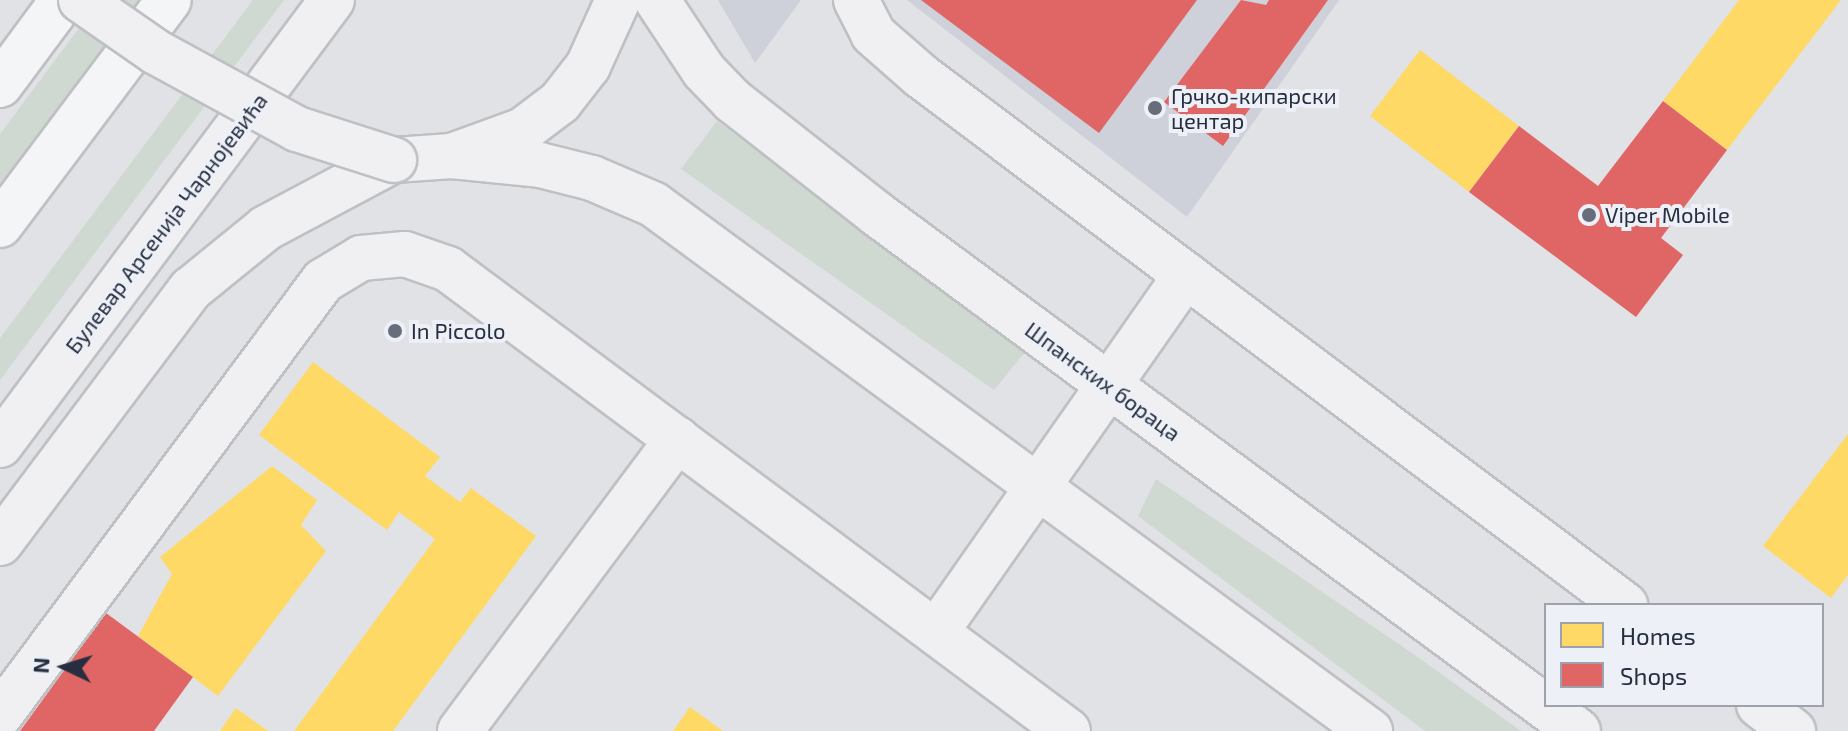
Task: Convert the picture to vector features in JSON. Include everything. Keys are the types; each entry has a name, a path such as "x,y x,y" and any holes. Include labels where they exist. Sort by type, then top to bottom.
{"highway":[{"path":"0,85 63,0"},
{"path":"0,225 169,0"}],"street":[{"path":"81,0 156,52 297,129 394,160 452,156 553,168 592,178 653,204 1370,731"},
{"name":"Булевар Арсенија Чарнојевића","path":"0,445 332,0"},
{"path":"452,156 523,130 560,102 588,66 618,0"},
{"name":"Шпанских бораца","path":"657,0 704,71 733,101 1108,385 1544,706"},
{"path":"856,0 873,34 921,76 1622,603"},
{"path":"0,543 191,289 266,228 394,160"},
{"path":"0,715 323,281 361,258 405,254 448,269 1068,731"},
{"path":"936,632 1186,275"},
{"path":"460,731 678,439"},
{"name":"Шпанских бораца","path":"1545,707 1578,731"},
{"path":"1762,707 1793,731"}],"shaded area":[{"path":"100,0 146,0 0,195 0,134"},
{"path":"253,0 284,0 0,380 0,338"},
{"path":"718,0 801,0 755,63"},
{"name":"Грчко-кипарски центар","path":"907,0 1339,0 1187,217"},
{"path":"717,121 1025,352 994,390 681,169"},
{"path":"1156,479 1521,731 1425,731 1138,516"}],"building: Homes":[{"path":"1739,0 1841,0 1727,150 1663,101"},
{"path":"1420,50 1519,126 1469,192 1370,116"},
{"path":"313,362 440,457 425,476 460,502 471,488 536,536 393,731 294,731 435,539 399,512 387,530 259,435"},
{"path":"1848,434 1848,575 1831,598 1763,546"},
{"path":"272,466 317,500 301,525 326,551 218,696 138,636 172,574 160,557"},
{"path":"690,707 723,731 673,731"},
{"path":"236,708 268,731 220,731"}],"building: Shops":[{"path":"921,0 1197,0 1099,133"},
{"path":"1241,0 1266,5 1269,0 1328,0 1223,146 1164,102"},
{"name":"Viper Mobile","path":"1663,101 1727,150 1661,238 1683,255 1636,317 1469,192 1519,126 1598,186"},
{"path":"106,613 193,677 154,731 20,731"}],"place":[{"name":"Грчко-кипарски центар","path":"1155,108"},
{"name":"Viper Mobile","path":"1589,215"},
{"name":"In Piccolo","path":"395,331"}]}
